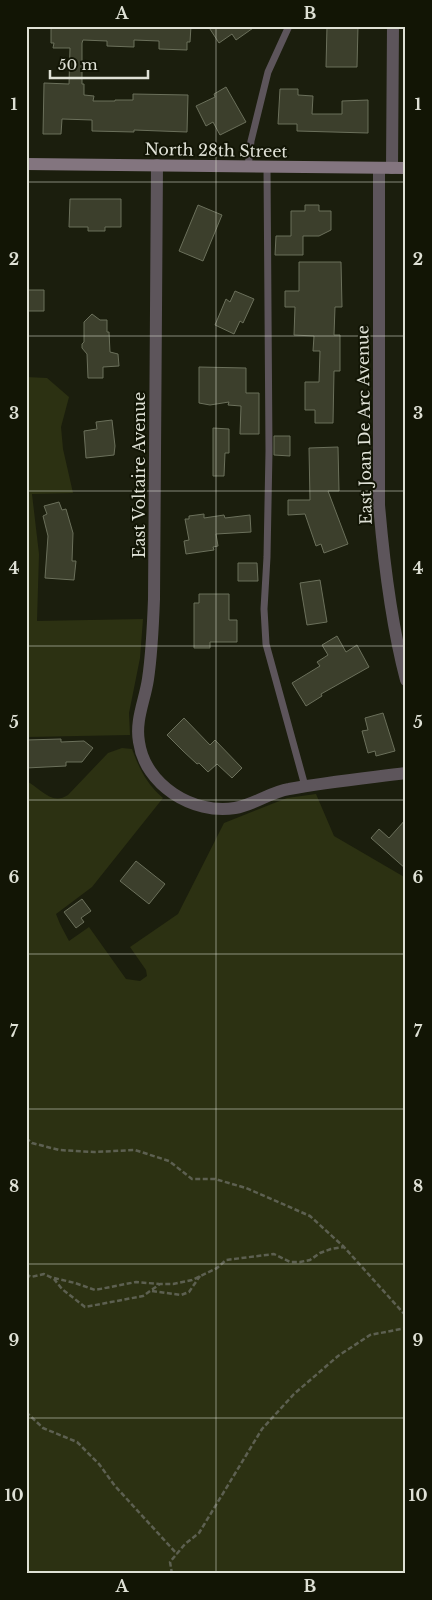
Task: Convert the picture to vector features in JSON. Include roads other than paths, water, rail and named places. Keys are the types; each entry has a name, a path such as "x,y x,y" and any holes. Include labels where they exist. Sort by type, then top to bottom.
{"street":[{"name":"East Joan De Arc Avenue","path":"393,26 386,168 379,505 383,558 399,654 406,680"},
{"name":"North 28th Street","path":"26,164 406,168"},
{"name":"East Voltaire Avenue","path":"157,165 154,607 153,640 148,680 138,724 138,742 142,758 156,779 178,797 208,808 220,809 242,807 286,789 406,773"}],"lane":[{"path":"248,167 251,141 268,72 289,26"},
{"path":"267,167 269,451 268,557 264,609 266,644 305,786"}]}
